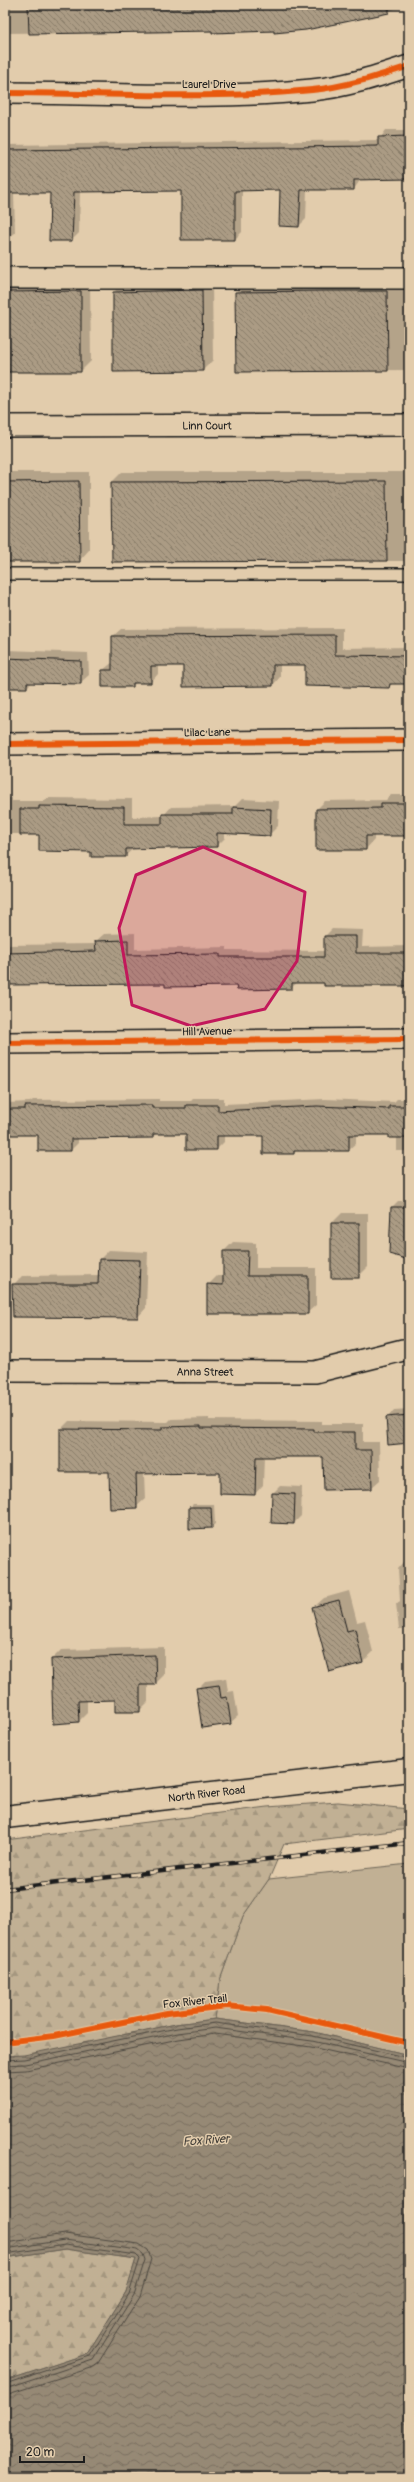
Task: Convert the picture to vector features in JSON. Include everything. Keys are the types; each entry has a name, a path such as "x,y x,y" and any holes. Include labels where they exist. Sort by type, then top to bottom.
{"main road":[{"name":"North River Road","path":"5,1817 409,1770"}],"street":[{"name":"Laurel Drive","path":"5,93 237,94 313,90 366,79 409,66"},
{"path":"5,278 409,278"},
{"name":"Linn Court","path":"5,426 409,425"},
{"name":"Lilac Lane","path":"5,744 409,740"},
{"name":"Hill Avenue","path":"5,1043 409,1039"},
{"name":"Anna Street","path":"5,1371 315,1372 403,1350"}],"lane":[{"path":"5,574 409,574"}],"highlighted area":[{"path":"203,847 305,892 297,961 265,1009 191,1026 132,1005 119,928 136,875"}],"green space":[{"path":"338,1802 409,1809 409,1829 284,1844 269,1879 243,1916 220,1980 215,2019 176,2024 24,2056 5,2056 5,1840 267,1807"},
{"path":"409,1864 409,2055 314,2032 215,2019 220,1980 243,1916 269,1879"},
{"path":"65,2249 136,2259 126,2292 87,2354 5,2381 5,2258"}],"water":[{"name":"Fox River","path":"215,2019 314,2032 409,2055 409,2477 5,2477 5,2381 87,2354 126,2292 136,2259 65,2249 5,2258 5,2056 24,2055 176,2024"}],"building":[{"path":"28,5 389,5 389,13 306,30 274,33 274,31 212,33 212,31 29,34"},
{"path":"409,136 409,179 354,180 354,190 301,190 299,227 279,226 280,190 235,191 235,240 181,240 181,191 74,192 72,241 49,241 50,193 5,193 5,150 378,146 378,137"},
{"path":"202,290 203,371 113,372 113,292"},
{"path":"81,291 81,372 5,372 5,292"},
{"path":"387,291 388,371 236,372 235,292"},
{"path":"79,481 80,562 5,562 5,482"},
{"path":"386,481 387,561 112,562 111,482"},
{"path":"335,635 335,655 409,656 409,684 390,684 389,688 305,686 305,665 273,665 273,686 183,687 183,666 151,666 151,683 133,683 133,687 102,687 102,670 112,670 112,636"},
{"path":"5,658 81,661 81,684 27,683 27,688 5,688"},
{"path":"381,803 409,803 409,836 366,836 366,850 316,850 316,809 381,808"},
{"path":"39,806 124,807 124,824 162,824 162,814 233,814 233,807 271,809 270,836 217,833 217,847 126,849 126,857 91,857 91,852 39,851 39,835 20,835 20,809 39,809"},
{"path":"324,936 356,936 356,953 409,953 409,986 324,986 324,983 292,983 292,989 237,990 236,986 165,987 165,984 5,985 5,953 96,951 95,941 128,940 128,955 220,954 220,957 324,957"},
{"path":"152,1105 152,1108 186,1108 186,1105 218,1105 218,1111 317,1106 389,1109 389,1106 409,1106 409,1138 389,1138 389,1135 349,1135 349,1151 294,1151 294,1154 263,1154 263,1136 217,1136 217,1150 186,1150 186,1134 153,1134 153,1138 71,1139 71,1151 38,1151 38,1135 5,1135 5,1109 25,1109 25,1106"},
{"path":"391,1207 409,1207 409,1260 389,1254"},
{"path":"331,1223 359,1223 359,1278 331,1278"},
{"path":"223,1251 248,1251 247,1276 308,1276 308,1314 207,1314 207,1284 223,1285"},
{"path":"99,1259 140,1260 138,1318 13,1317 12,1284 98,1284"},
{"path":"409,1415 409,1443 388,1445 386,1417"},
{"path":"201,1426 201,1428 314,1429 314,1432 355,1432 355,1450 371,1450 372,1489 324,1490 323,1457 256,1457 255,1495 220,1494 220,1473 136,1474 137,1508 110,1509 109,1472 60,1472 60,1429 162,1430 162,1427"},
{"path":"272,1493 295,1494 294,1524 271,1523"},
{"path":"189,1507 211,1507 212,1528 189,1529"},
{"path":"339,1600 347,1631 355,1629 363,1663 329,1672 312,1607"},
{"path":"155,1655 156,1685 140,1685 140,1712 115,1712 115,1700 78,1701 79,1722 53,1724 51,1659"},
{"path":"219,1685 221,1698 227,1697 231,1724 202,1728 196,1688"}],"railway":[{"path":"5,1889 409,1843"}],"cycle path":[{"path":"5,93 158,95 235,95 274,93 324,89 361,81 409,66"},
{"path":"5,744 409,740"},
{"path":"5,1043 409,1039"},
{"name":"Fox River Trail","path":"5,2042 54,2036 167,2013 227,2006 267,2010 409,2043"}]}
